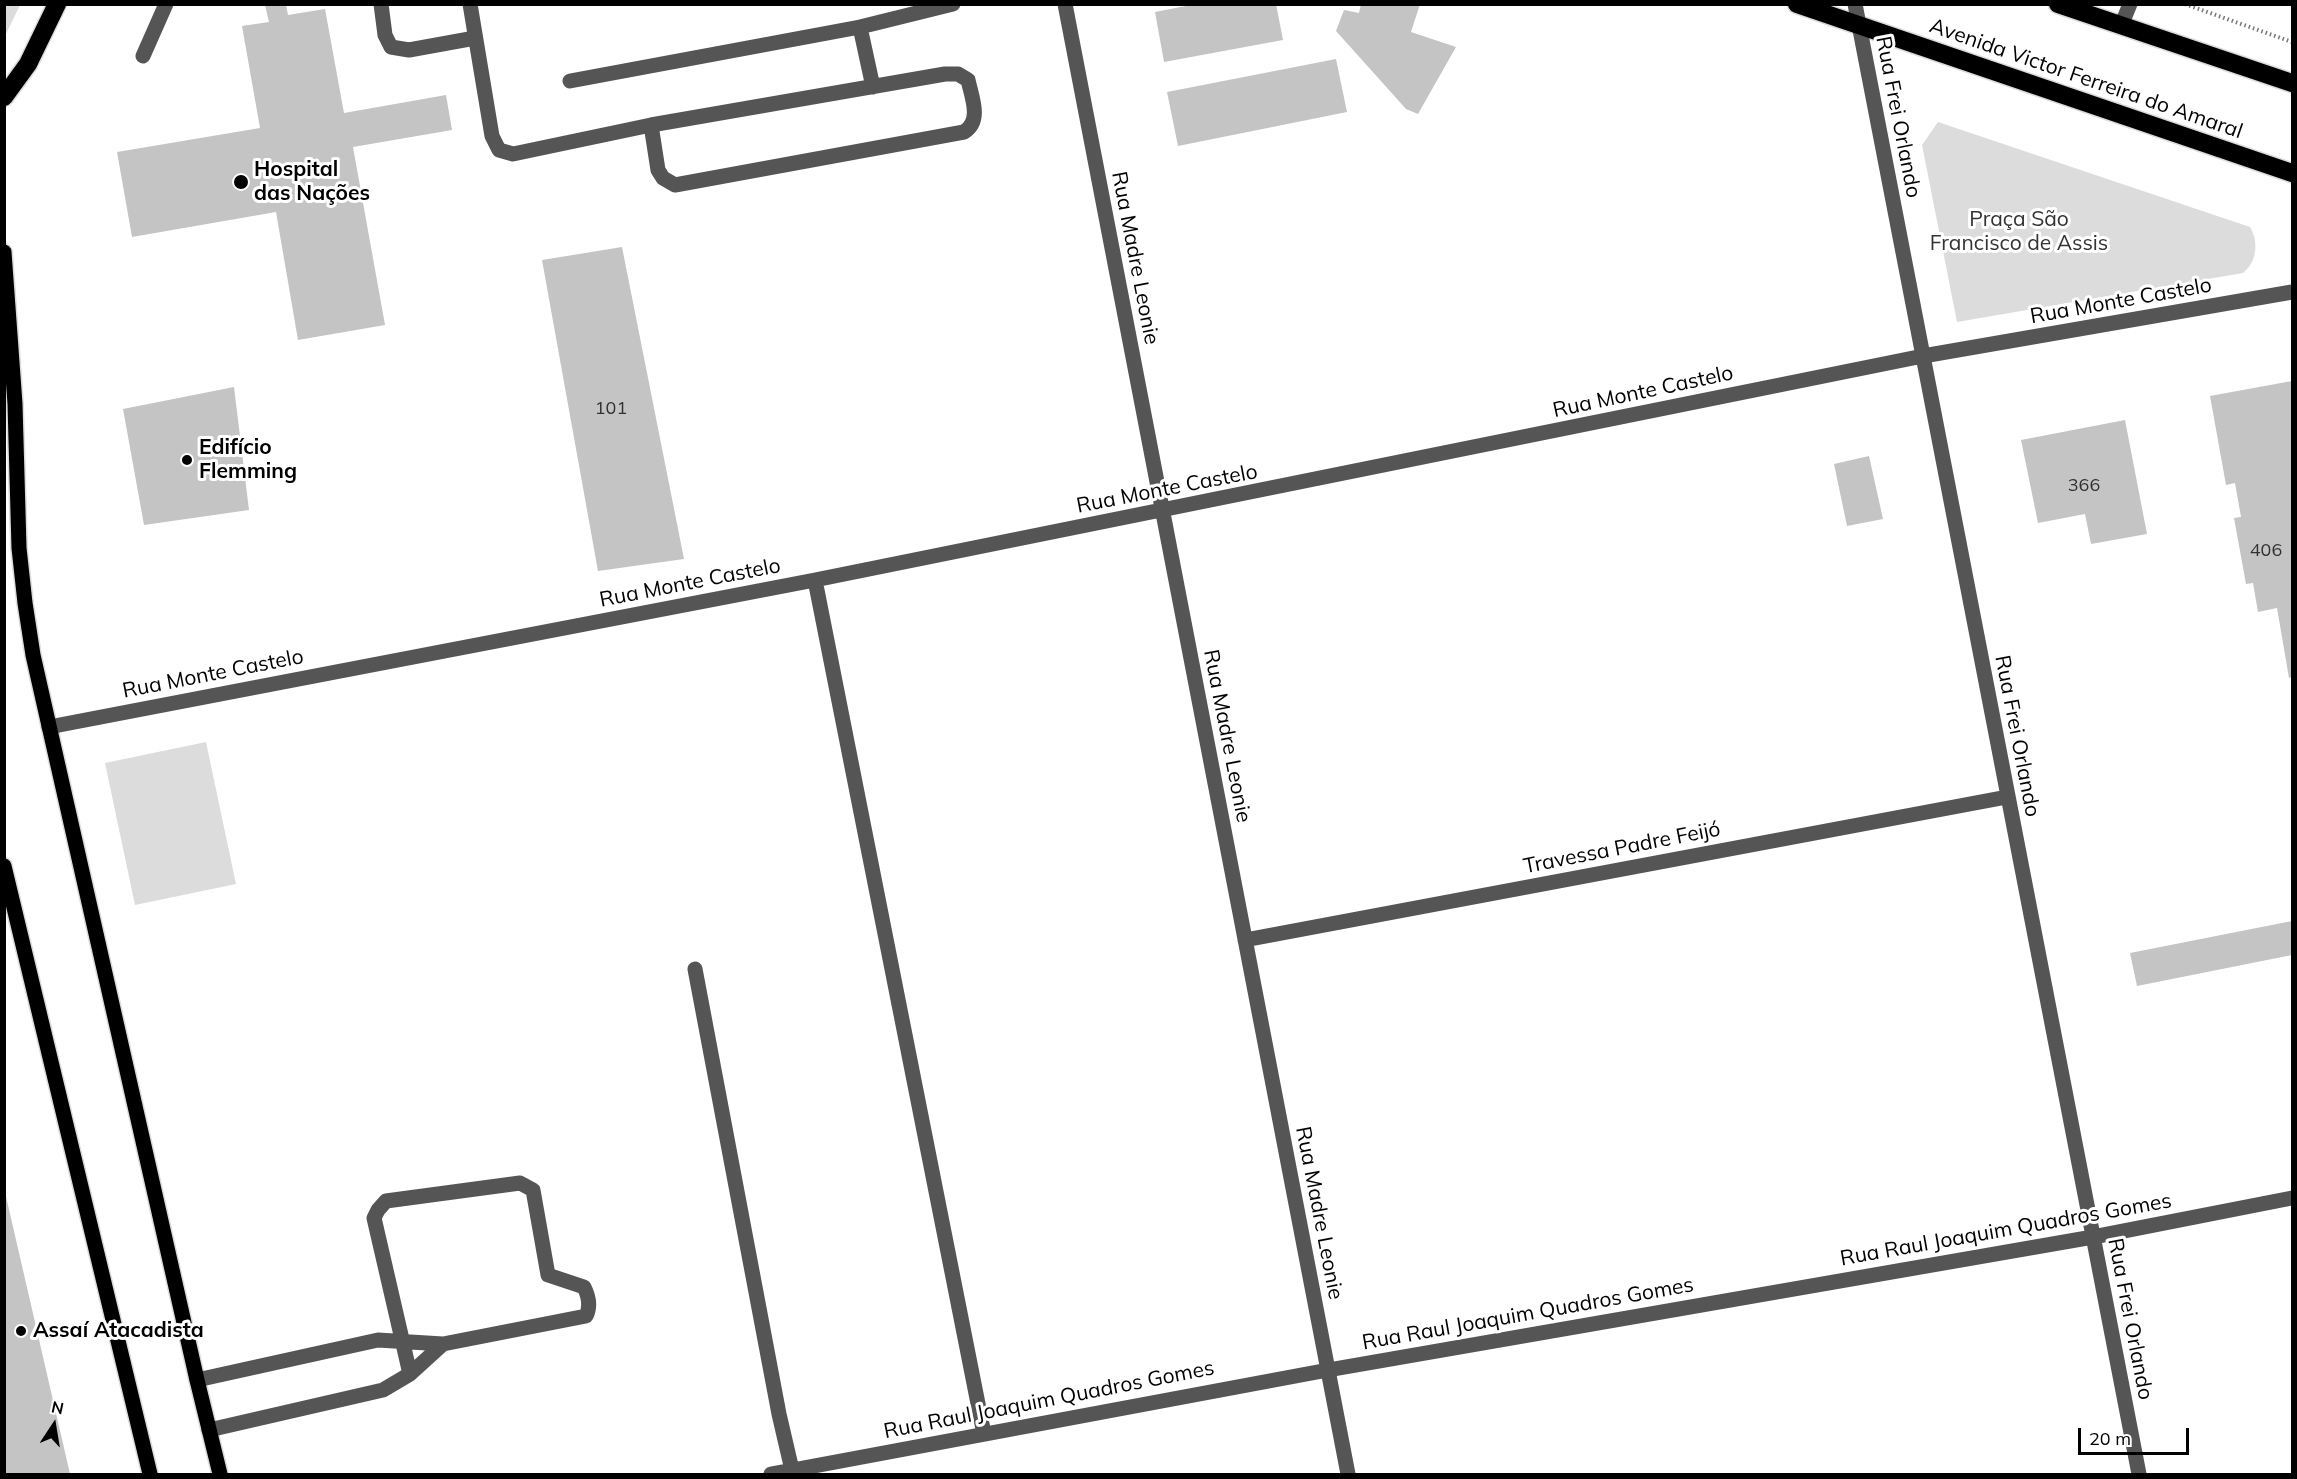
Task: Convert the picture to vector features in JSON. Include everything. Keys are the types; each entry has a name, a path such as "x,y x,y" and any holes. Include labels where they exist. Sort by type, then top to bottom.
{"highway":[{"path":"4,97 28,64 57,4"},
{"name":"Avenida Victor Ferreira do Amaral","path":"1797,4 2292,173"},
{"path":"2058,4 2292,83"}],"main road":[{"path":"4,252 15,404 19,548 33,655 208,1430 220,1474"},
{"path":"4,384 15,404"},
{"path":"4,866 150,1474"}],"street":[{"path":"143,56 166,4"},
{"path":"381,4 385,35 391,47 409,50 475,38"},
{"path":"470,4 492,136 499,150 513,154 651,125 945,74 958,74 968,80 975,118 972,127 964,132 675,185 663,178 658,170 651,125"},
{"path":"570,81 860,27 953,4"},
{"name":"Rua Madre Leonie","path":"1065,4 1348,1474"},
{"name":"Rua Frei Orlando","path":"1855,4 2139,1474"},
{"path":"2121,26 2130,4"},
{"path":"860,27 873,87"},
{"name":"Rua Monte Castelo","path":"49,727 815,580 1923,356 2292,292"},
{"path":"815,580 984,1434"},
{"name":"Travessa Padre Feijó","path":"1245,940 2007,797"},
{"path":"694,969 779,1414 792,1470"},
{"path":"197,1380 378,1340 401,1341 442,1344 586,1316 590,1309 585,1287 548,1275 533,1190 527,1185 520,1183 386,1202 378,1210 374,1218 401,1341 410,1374"},
{"name":"Rua Raul Joaquim Quadros Gomes","path":"771,1474 1328,1370 2093,1237 2292,1198"},
{"path":"208,1430 384,1390 410,1374 442,1344"}],"path":[{"path":"2185,4 2292,42"}],"green space":[{"path":"4,5 20,5 6,34 4,34"},
{"name":"Praça São Francisco de Assis","path":"1938,122 2250,227 2255,239 2254,258 2243,273 1957,322 1922,145"},
{"path":"206,742 236,884 135,905 105,763"}],"building":[{"path":"1196,4 1276,4 1283,40 1164,62 1155,12"},
{"path":"1361,4 1420,4 1411,32 1456,47 1418,114 1406,109 1336,31 1344,10 1359,13"},
{"name":"Hospital das Nações","path":"265,5 286,5 288,15 325,9 344,113 446,95 452,130 353,147 385,325 298,340 276,212 132,237 117,152 260,128 242,26 269,22"},
{"path":"1336,59 1347,112 1178,146 1167,92"},
{"path":"622,247 684,559 598,571 542,260"},
{"path":"2292,381 2292,677 2289,678 2277,608 2258,612 2253,583 2246,584 2234,518 2241,517 2235,483 2226,485 2210,396"},
{"name":"Edifício Flemming","path":"234,387 249,510 144,525 123,409"},
{"path":"2125,420 2147,534 2091,544 2085,514 2038,523 2021,440"},
{"path":"1869,456 1883,519 1847,526 1834,464"},
{"path":"2292,921 2292,955 2137,986 2130,953"},
{"name":"Assaí Atacadista","path":"5,1192 70,1474 4,1474"}],"place":[{"name":"Hospital das Nações","path":"241,182"},
{"name":"Edifício Flemming","path":"187,460"},
{"name":"Assaí Atacadista","path":"21,1331"}]}
